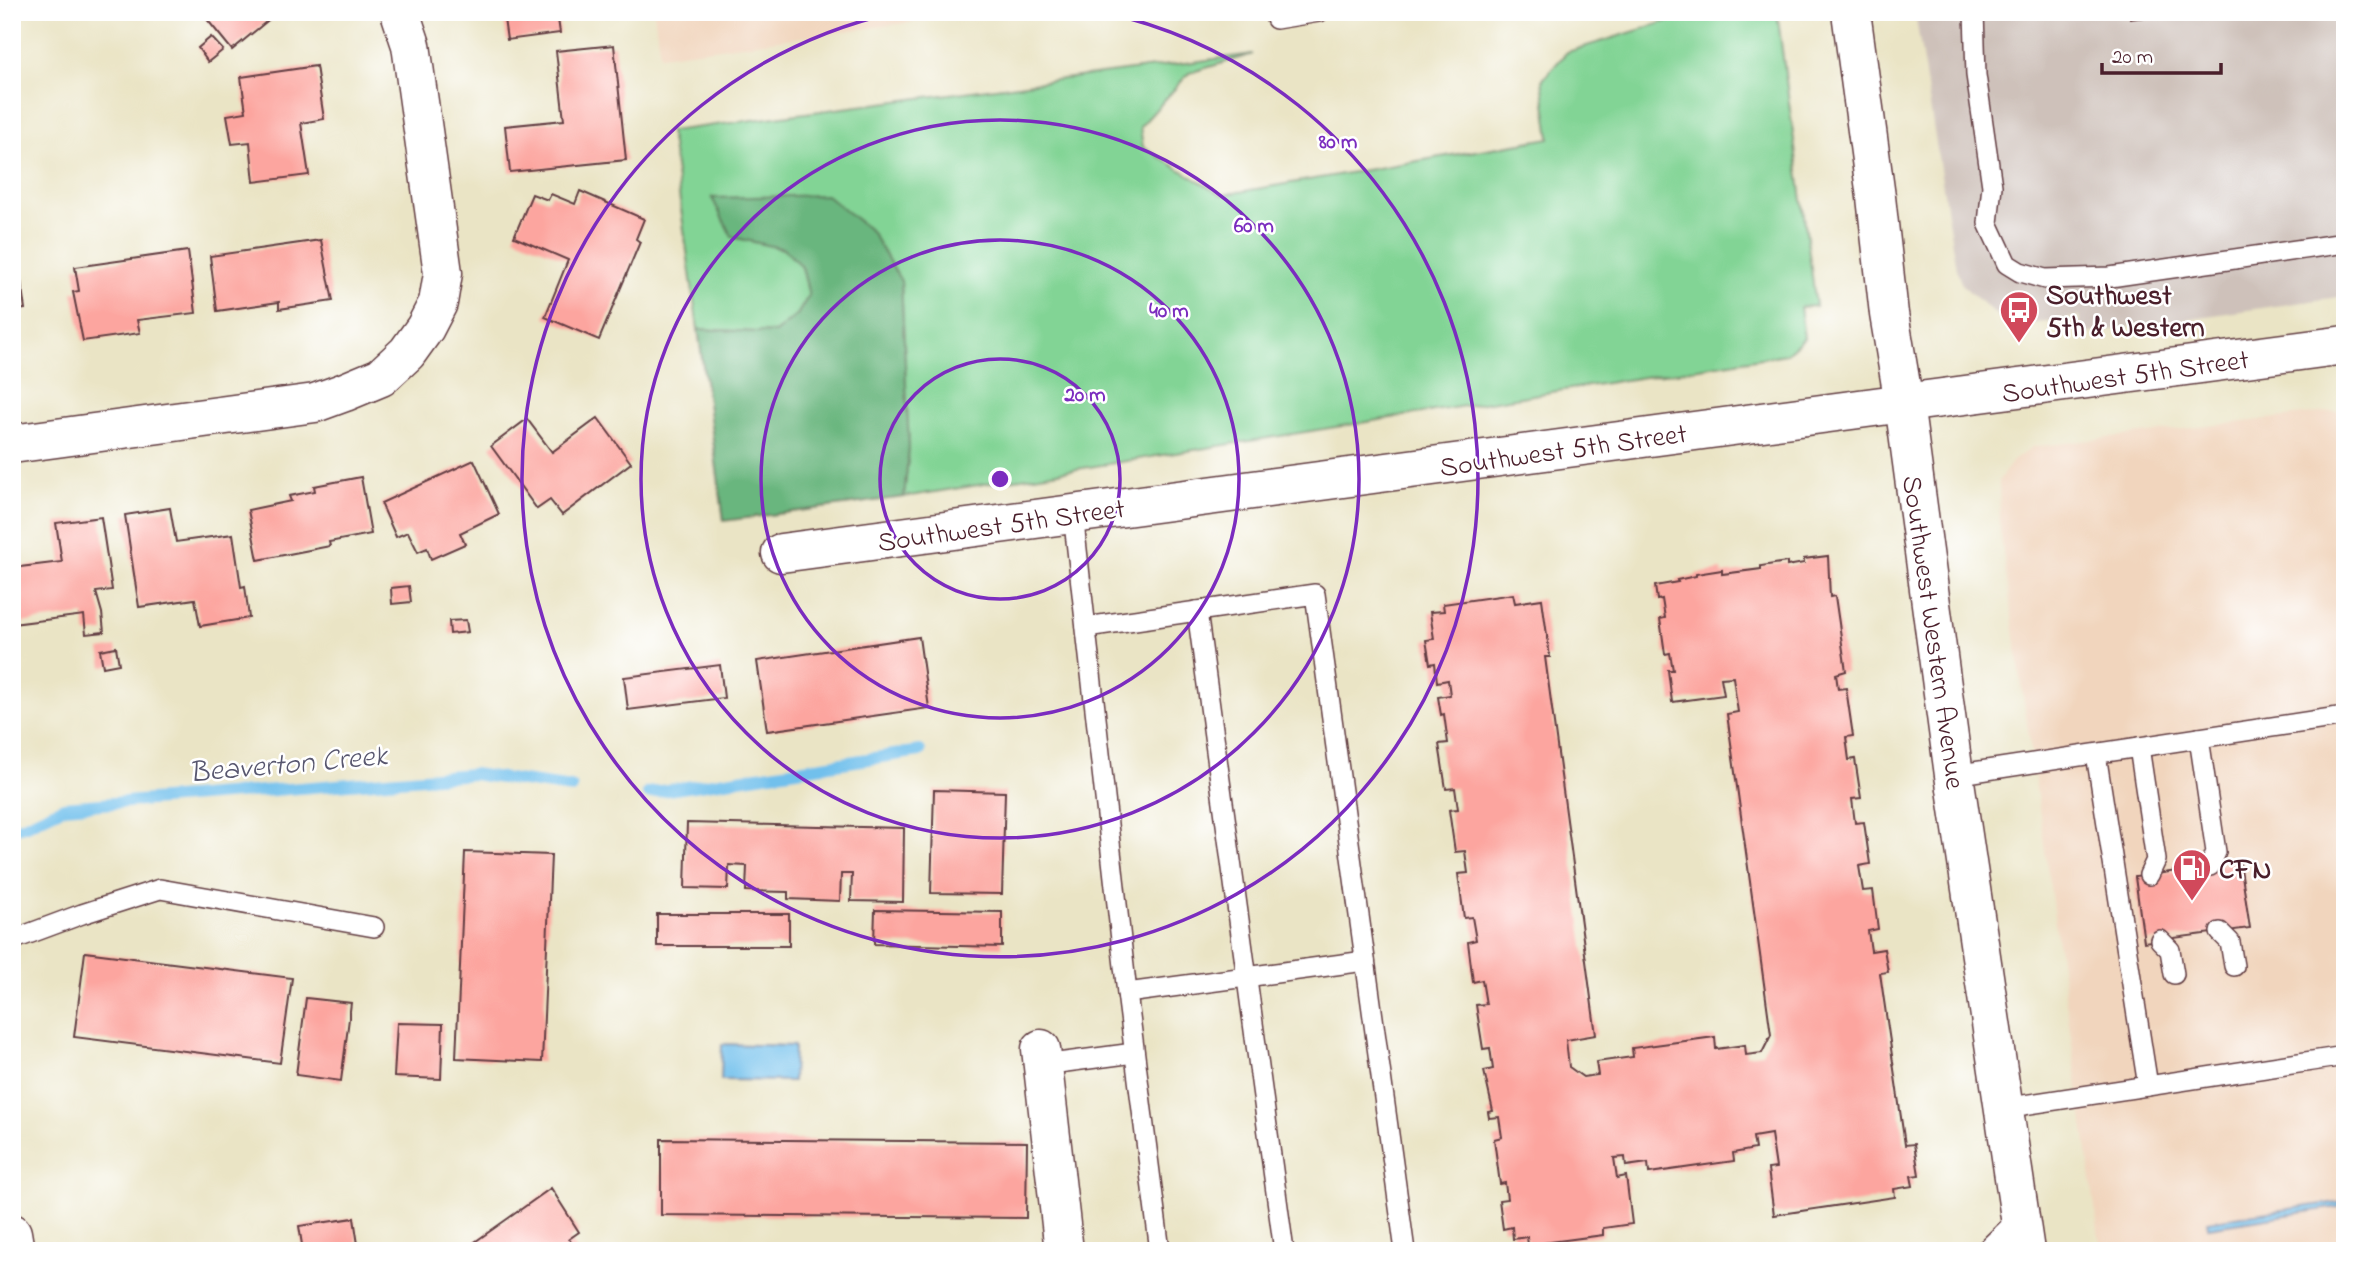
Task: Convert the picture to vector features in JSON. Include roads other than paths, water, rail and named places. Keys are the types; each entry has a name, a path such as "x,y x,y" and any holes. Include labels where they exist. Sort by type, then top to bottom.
{"street":[{"path":"12,444 315,403 381,377 407,353 425,328 438,303 443,273 411,46 400,12"},
{"name":"Southwest Western Avenue","path":"1851,12 1889,314 1904,403 1954,775 2022,1234"},
{"name":"Southwest 5th Street","path":"781,553 2345,345"},
{"path":"1042,1057 1064,1251"},
{"path":"12,1233 15,1251"}],"lane":[{"path":"1276,19 1319,12"},
{"path":"1974,12 1976,75 1993,186 1988,223 2007,264 2020,272 2045,279 2110,277 2345,243"},
{"path":"1073,514 1126,993 1160,1251"},
{"path":"1086,627 1315,594 1405,1251"},
{"path":"1197,611 1284,1251"},
{"path":"1954,775 2345,716"},
{"path":"2199,738 2218,860"},
{"path":"2139,747 2158,869"},
{"path":"2096,754 2148,1086"},
{"path":"12,940 160,889 374,927"},
{"path":"2229,934 2234,966"},
{"path":"2169,943 2174,974"},
{"path":"1126,993 1365,961"},
{"path":"1042,1057 1134,1053"},
{"path":"2004,1108 2345,1056"},
{"path":"1985,1251 2022,1234"}],"water":[{"path":"722,1044 794,1046 793,1081 721,1080"},
{"path":"2345,1201 2345,1206 2208,1227 2207,1221"}],"waterway":[{"name":"Beaverton Creek","path":"648,793 920,751"},
{"name":"Beaverton Creek","path":"12,829 64,807 473,774 572,788"}],"place":[{"name":"Southwest 5th & Western","path":"2019,344"},
{"name":"CFN","path":"2192,902"}]}
